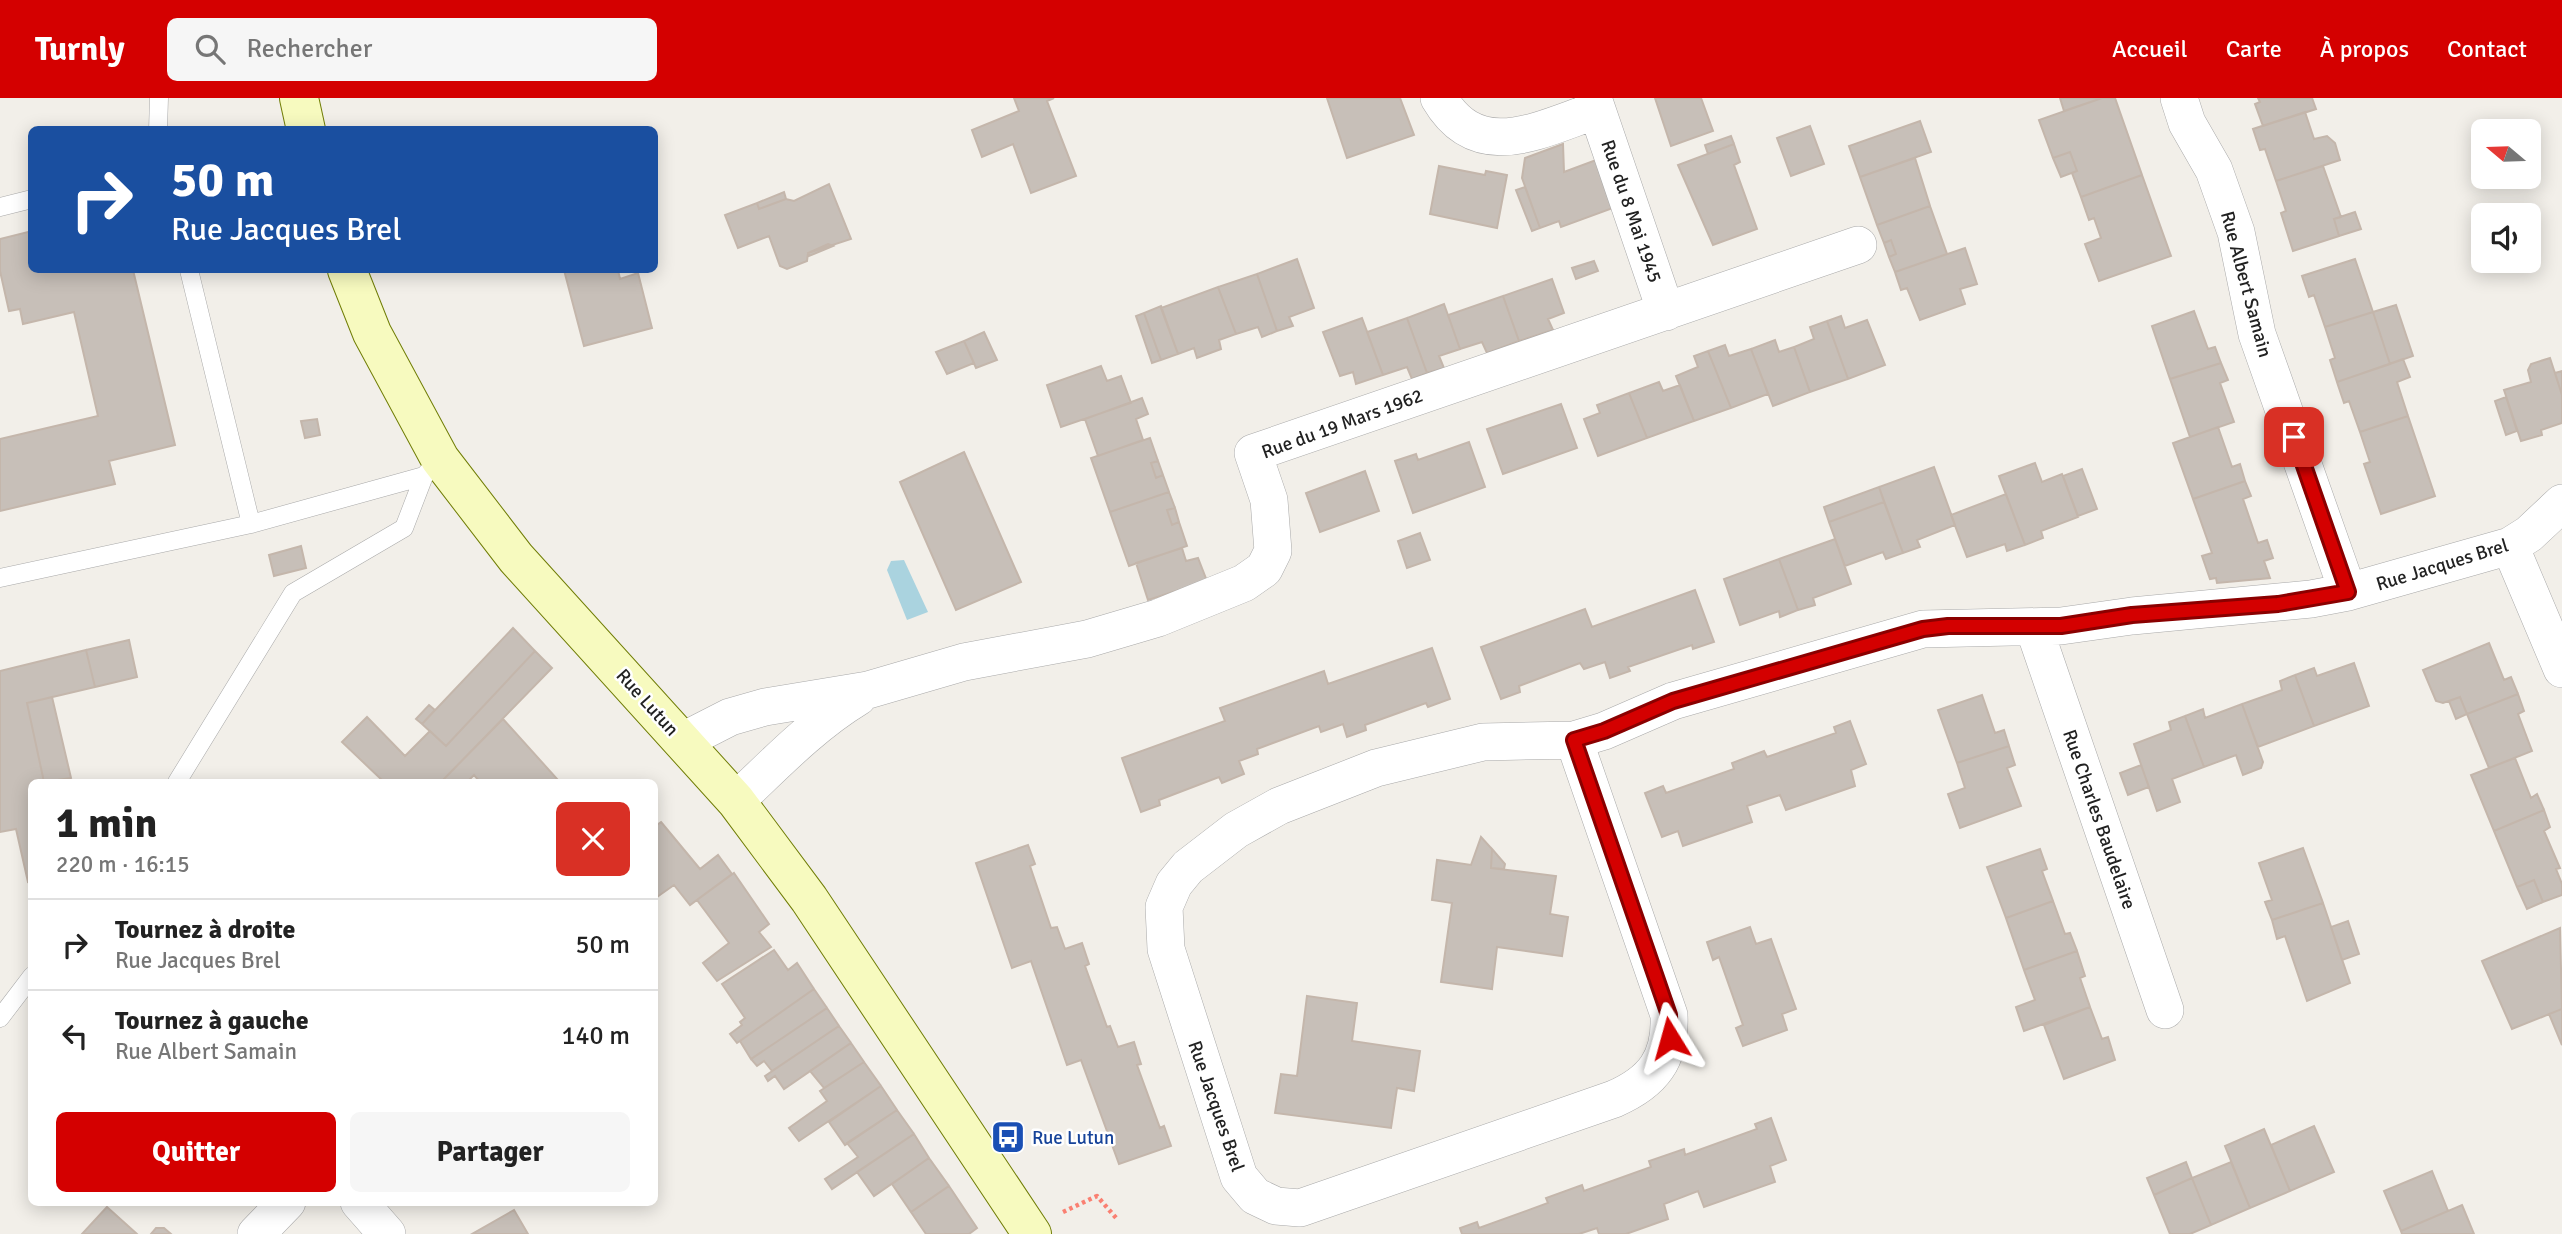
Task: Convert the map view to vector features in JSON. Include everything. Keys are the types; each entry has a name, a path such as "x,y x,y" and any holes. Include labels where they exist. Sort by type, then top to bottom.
{"main road":[{"path":"299,98 305,126"},
{"name":"Rue Lutun","path":"348,273 432,467 736,801 809,899 1030,1232"}],"street":[{"name":"Rue du 8 Mai 1945","path":"1439,98 1451,117 1468,131 1494,138 1520,136 1595,104 1666,312"},
{"name":"Rue Albert Samain","path":"2179,98 2187,123 2214,170 2236,232 2257,334 2348,592"},
{"name":"Rue du 19 Mars 1962","path":"683,741 730,717 765,707 868,690 964,662 1087,639 1217,596 1264,569 1273,551 1269,500 1253,453 1858,245"},
{"name":"Rue Jacques Brel","path":"1574,740 1669,1015 1670,1038 1662,1060 1634,1090 1614,1099 1336,1196 1300,1208 1276,1206 1255,1196 1239,1177 1166,949 1164,907 1174,884 1188,867 1236,830 1279,806 1376,768 1483,742 1574,740 1604,731 1673,701 1923,629 1948,626 2034,628 2132,615 2278,604 2348,592 2510,546 2529,534 2562,503"},
{"path":"2510,546 2562,669"},
{"name":"Rue Charles Baudelaire","path":"2034,628 2165,1010"},
{"name":"Rue du 19 Mars 1962","path":"736,801 831,713 868,690"},
{"path":"256,1234 283,1206"},
{"path":"362,1206 387,1234"}],"lane":[{"path":"158,126 159,98"},
{"path":"0,206 28,200"},
{"path":"190,273 251,524"},
{"path":"0,579 251,524 432,467"},
{"path":"179,779 293,593 404,528 432,467"},
{"path":"0,1018 28,981"}],"path":[{"path":"1030,1232 1097,1196 1117,1219"}],"water":[{"path":"904,560 928,612 907,620 887,570 891,561"}],"building":[{"path":"1014,98 1054,98 1047,101 1076,176 1031,193 1013,144 982,157 972,130 1019,111"},
{"path":"1327,98 1400,98 1414,135 1347,158"},
{"path":"1655,98 1701,98 1713,131 1671,146"},
{"path":"2060,98 2102,98 2064,111"},
{"path":"2102,98 2115,98 2142,175 2081,197 2072,173 2077,171 2070,152 2053,158 2039,120"},
{"path":"2258,98 2312,98 2316,109 2263,126 2255,104 2260,102"},
{"path":"2305,112 2314,139 2327,136 2335,143 2340,160 2276,181 2265,149 2260,150 2253,129"},
{"path":"1920,121 1931,152 1860,177 1849,146"},
{"path":"1810,126 1824,164 1791,176 1777,138"},
{"path":"1731,136 1734,144 1708,154 1705,145"},
{"path":"1563,144 1564,172 1596,160 1613,208 1561,227 1559,221 1540,228 1522,178 1525,158"},
{"path":"1734,144 1740,162 1734,165 1757,229 1713,245 1678,165"},
{"path":"2070,152 2077,171 2061,177 2053,158"},
{"path":"1915,158 1930,206 1877,225 1860,177"},
{"path":"1439,166 1485,175 1486,171 1507,175 1497,228 1430,214"},
{"path":"2323,166 2341,217 2334,219 2339,236 2293,251 2281,213 2286,211 2276,181"},
{"path":"2142,175 2171,256 2099,281 2085,244 2101,238 2094,218 2089,220 2081,197"},
{"path":"829,184 851,239 808,253 807,261 787,269 780,266 769,236 738,248 725,215 757,203 759,209 786,199 794,201"},
{"path":"1525,187 1540,228 1532,231 1516,190"},
{"path":"784,192 786,199 759,209 757,203"},
{"path":"1930,206 1947,254 1895,272 1889,257 1896,254 1891,240 1884,243 1877,225"},
{"path":"2355,212 2361,229 2339,236 2334,219"},
{"path":"28,232 28,273 134,273 175,445 109,461 115,484 0,511 0,439 98,416 74,312 23,324 20,309 9,311 0,271 0,239"},
{"path":"1891,240 1896,254 1889,257 1884,243"},
{"path":"828,244 833,246 809,256 808,253"},
{"path":"1965,248 1977,284 1960,289 1965,304 1920,320 1907,288 1901,290 1895,272"},
{"path":"1297,259 1314,308 1289,317 1293,326 1277,331 1257,274"},
{"path":"2355,259 2373,312 2325,327 2314,295 2309,297 2302,276"},
{"path":"1594,261 1598,271 1576,279 1572,268"},
{"path":"565,273 619,273 620,279 638,273 652,328 584,346"},
{"path":"1257,274 1277,331 1262,337 1258,327 1236,334 1218,287"},
{"path":"1552,279 1564,313 1548,319 1553,330 1519,341 1503,296"},
{"path":"1218,287 1236,334 1219,340 1221,349 1197,358 1194,348 1178,354 1161,308"},
{"path":"1503,296 1519,341 1487,353 1482,342 1460,349 1448,315"},
{"path":"1444,304 1460,349 1439,356 1444,368 1427,373 1407,318"},
{"path":"2396,305 2413,356 2390,364 2373,312"},
{"path":"1161,306 1178,354 1161,360 1144,313"},
{"path":"2194,311 2208,349 2215,347 2221,363 2170,379 2152,326"},
{"path":"2373,312 2390,364 2337,382 2330,360 2335,358 2325,327"},
{"path":"1144,313 1161,360 1152,363 1136,316"},
{"path":"1841,316 1845,328 1867,320 1885,365 1848,379 1827,321"},
{"path":"1362,318 1383,375 1356,384 1353,372 1340,376 1323,332"},
{"path":"1407,318 1427,373 1412,379 1407,367 1383,375 1367,332"},
{"path":"1827,321 1848,379 1810,392 1794,347 1814,339 1810,327"},
{"path":"984,332 997,360 976,368 964,341"},
{"path":"1775,340 1779,352 1794,347 1810,392 1773,406 1751,349"},
{"path":"964,341 974,363 947,374 936,352"},
{"path":"1725,345 1729,356 1751,349 1768,394 1731,408 1708,351"},
{"path":"1708,351 1731,408 1694,421 1676,376 1698,367 1694,356"},
{"path":"2550,358 2562,395 2562,423 2541,430 2542,435 2521,441 2504,390 2531,382 2528,370 2531,364"},
{"path":"2403,359 2410,377 2397,382 2408,416 2360,432 2349,401 2344,403 2337,382"},
{"path":"2221,363 2228,380 2220,383 2234,422 2190,437 2170,379"},
{"path":"1101,366 1107,381 1121,376 1131,403 1061,427 1047,385"},
{"path":"2562,371 2562,395 2555,373"},
{"path":"1659,382 1663,391 1680,385 1694,421 1647,438 1629,393"},
{"path":"1629,393 1647,438 1598,456 1584,419 1600,413 1597,405"},
{"path":"2506,397 2517,431 2506,435 2495,401"},
{"path":"1142,398 1148,414 1136,419 1143,440 1098,456 1085,419"},
{"path":"1561,404 1577,448 1503,474 1487,429"},
{"path":"2408,416 2435,496 2381,514 2364,464 2370,462 2360,432"},
{"path":"317,419 320,435 305,438 301,421"},
{"path":"2218,427 2232,467 2240,464 2245,481 2193,499 2173,443"},
{"path":"1150,438 1158,461 1151,463 1156,478 1163,475 1169,492 1110,512 1091,458"},
{"path":"1469,442 1485,487 1413,513 1395,461 1416,454 1418,460"},
{"path":"964,452 1021,582 956,610 900,482"},
{"path":"1158,461 1163,475 1156,478 1151,463"},
{"path":"2035,463 2042,482 2062,474 2078,517 2041,531 2043,538 2025,545 1999,476"},
{"path":"1934,467 1955,525 1917,540 1920,547 1903,553 1879,487"},
{"path":"2082,469 2097,509 2078,516 2063,476"},
{"path":"1365,471 1379,511 1320,532 1306,493"},
{"path":"2245,481 2251,496 2243,499 2258,543 2267,540 2273,558 2264,561 2270,578 2217,583 2216,578 2210,579 2202,556 2212,553 2193,499"},
{"path":"1879,487 1884,502 1829,522 1824,507"},
{"path":"1169,492 1175,508 1167,510 1172,525 1179,522 1187,546 1129,566 1110,512"},
{"path":"2006,494 2025,545 2007,551 2005,544 1967,557 1951,515"},
{"path":"1884,502 1903,553 1886,559 1883,552 1845,566 1829,522"},
{"path":"1175,508 1179,522 1172,525 1167,510"},
{"path":"1420,533 1430,560 1407,568 1398,541"},
{"path":"1835,539 1851,584 1813,598 1815,605 1798,610 1779,559"},
{"path":"301,546 306,568 274,576 269,555"},
{"path":"1182,548 1186,561 1198,558 1207,581 1148,600 1136,563"},
{"path":"1779,559 1798,610 1780,617 1779,611 1740,625 1724,579"},
{"path":"1695,590 1714,642 1693,649 1692,645 1628,667 1630,671 1610,678 1605,662 1584,669 1580,663 1519,686 1520,692 1501,699 1481,647 1585,609 1592,627"},
{"path":"513,628 535,651 446,746 422,724"},
{"path":"129,640 137,677 95,687 86,650"},
{"path":"2489,643 2504,680 2511,677 2518,694 2467,714 2460,697 2443,703 2436,701 2423,670"},
{"path":"1432,648 1450,699 1428,707 1426,703 1365,725 1366,730 1347,737 1343,724 1321,732 1319,726 1257,749 1258,754 1239,761 1244,774 1222,783 1219,777 1159,800 1160,805 1141,812 1122,758 1225,721 1220,708 1324,671 1328,684"},
{"path":"86,650 95,687 27,703 43,779 28,779 28,882 16,829 0,832 0,671"},
{"path":"535,651 552,668 444,779 381,779 342,742 367,717 405,756 430,731 446,746"},
{"path":"2354,663 2369,706 2314,726 2295,675 2314,668 2317,676"},
{"path":"2295,675 2314,726 2258,747 2242,704 2282,690 2280,681"},
{"path":"2518,694 2524,711 2518,714 2532,751 2489,768 2467,714"},
{"path":"1982,695 1995,733 2004,730 2009,746 1957,763 1938,710"},
{"path":"52,697 71,778 43,779 27,703"},
{"path":"2460,697 2467,714 2456,719 2449,701"},
{"path":"2242,704 2263,762 2261,768 2243,775 2236,755 2204,767 2185,716 2203,709 2205,718"},
{"path":"429,705 435,710 422,724 416,719"},
{"path":"2185,716 2204,767 2172,779 2180,802 2157,811 2134,744 2171,730 2169,722"},
{"path":"503,719 557,779 477,779 474,775 470,779 444,779"},
{"path":"1850,721 1866,764 1851,770 1855,786 1786,810 1780,795 1747,806 1752,822 1683,846 1678,831 1662,837 1645,793 1663,786 1666,793 1734,769 1732,763 1764,751 1767,757 1836,733 1834,727"},
{"path":"2009,746 2015,765 2007,768 2021,806 1960,828 1948,794 1965,788 1957,763"},
{"path":"2515,758 2531,798 2537,794 2544,810 2494,831 2471,775"},
{"path":"2141,765 2149,787 2128,795 2120,773"},
{"path":"2544,810 2550,827 2544,831 2560,868 2556,869 2562,884 2562,895 2543,902 2534,880 2517,887 2494,831"},
{"path":"661,822 700,869 718,855 732,874 690,905 674,885 658,896 658,824"},
{"path":"1481,837 1492,849 1491,868 1556,876 1550,914 1568,917 1562,956 1497,947 1492,989 1441,982 1452,903 1432,900 1437,860 1471,865"},
{"path":"1028,845 1035,864 1030,866 1051,928 1057,927 1065,949 1082,943 1089,964 1085,966 1107,1027 1110,1026 1118,1047 1134,1042 1141,1064 1137,1065 1160,1128 1164,1126 1171,1146 1119,1164 1081,1060 1067,1065 1031,961 1012,968 976,863"},
{"path":"2303,848 2323,903 2272,920 2265,902 2272,900 2259,863"},
{"path":"1492,849 1505,864 1504,869 1491,868"},
{"path":"2040,849 2047,869 2042,871 2053,901 2006,918 1987,867"},
{"path":"734,873 769,924 759,932 771,947 717,981 703,963 729,943 697,900"},
{"path":"2534,880 2543,902 2527,909 2517,887"},
{"path":"2053,901 2065,934 2070,933 2077,951 2024,970 2006,918"},
{"path":"2323,903 2350,983 2307,1001 2285,936 2277,939 2272,920"},
{"path":"2348,921 2359,954 2342,960 2331,927"},
{"path":"1750,927 1756,944 1771,939 1796,1009 1782,1014 1787,1030 1743,1046 1736,1028 1743,1025 1719,957 1713,960 1707,942"},
{"path":"2560,928 2562,1009 2512,1029 2482,961"},
{"path":"774,950 788,970 797,963 814,989 737,1043 730,1034 742,1025 740,1022 745,1018 722,984"},
{"path":"2077,951 2085,976 2080,978 2090,1007 2024,1031 2016,1007 2035,1000 2024,970"},
{"path":"814,989 827,1008 751,1059 740,1041"},
{"path":"1307,996 1357,1003 1352,1041 1420,1051 1414,1091 1397,1088 1391,1128 1275,1113 1281,1074 1297,1076"},
{"path":"2090,1007 2102,1039 2108,1037 2115,1060 2064,1079 2044,1025"},
{"path":"827,1008 839,1026 772,1071 764,1061 757,1066 751,1059"},
{"path":"2562,1009 2562,1045 2549,1014"},
{"path":"839,1026 851,1043 784,1089 775,1076 768,1081 765,1076"},
{"path":"851,1043 864,1062 824,1088 810,1071"},
{"path":"864,1062 881,1086 799,1141 789,1128 827,1101 820,1091"},
{"path":"881,1086 897,1110 845,1145 829,1122"},
{"path":"897,1110 914,1134 832,1189 825,1179 858,1157 847,1143"},
{"path":"1771,1118 1786,1160 1770,1166 1775,1182 1704,1207 1698,1191 1664,1204 1668,1219 1626,1234 1599,1234 1597,1228 1579,1234 1462,1234 1460,1228 1477,1222 1479,1228 1548,1203 1546,1198 1582,1185 1584,1191 1651,1167 1649,1161 1684,1149 1685,1155 1757,1129 1755,1124"},
{"path":"2314,1126 2334,1172 2290,1191 2271,1145"},
{"path":"2264,1129 2290,1191 2250,1208 2225,1146"},
{"path":"914,1134 929,1158 874,1196 857,1172"},
{"path":"929,1158 949,1186 911,1212 892,1184"},
{"path":"2186,1162 2192,1178 2154,1195 2147,1178"},
{"path":"2231,1162 2250,1208 2211,1225 2192,1178"},
{"path":"2432,1171 2448,1211 2401,1231 2384,1191"},
{"path":"2192,1178 2211,1225 2190,1234 2170,1234 2154,1195"},
{"path":"949,1186 977,1228 969,1234 926,1234 911,1212"},
{"path":"2462,1205 2474,1234 2402,1234 2401,1231"},
{"path":"107,1207 137,1234 82,1234"},
{"path":"514,1210 528,1234 472,1234"},
{"path":"156,1228 164,1228 171,1234 151,1234"}],"place":[{"name":"Rue Lutun","path":"1008,1137"}],"route":[{"path":"1670,1038 1669,1015 1574,740 1604,731 1673,701 1880,639 1923,629 1948,626 2061,626 2132,615 2278,604 2348,592 2294,437"}]}
